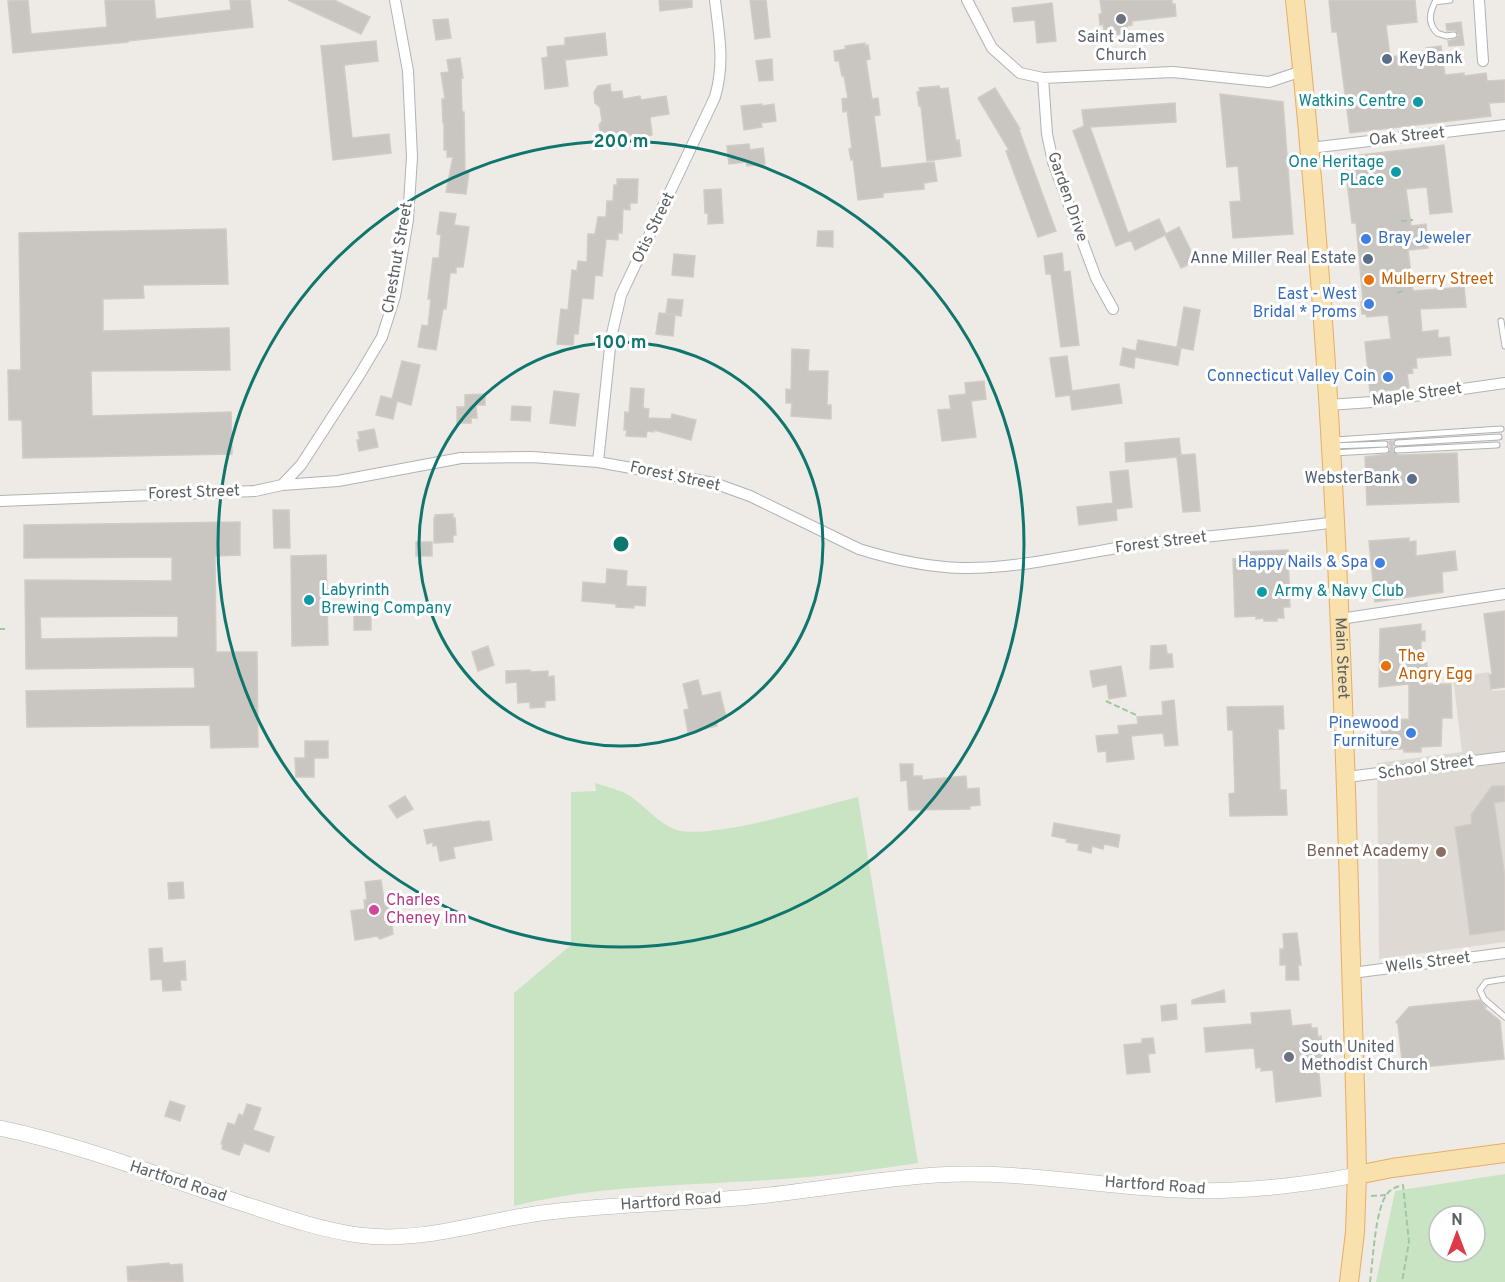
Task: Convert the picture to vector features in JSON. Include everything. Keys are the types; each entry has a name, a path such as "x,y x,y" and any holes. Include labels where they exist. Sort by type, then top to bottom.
{"main road":[{"name":"Main Street","path":"1295,0 1310,148 1331,446 1347,777 1358,1175 1349,1282"},
{"name":"Hartford Road","path":"0,1128 29,1134 310,1225 361,1235 387,1237 435,1234 545,1212 746,1197 885,1179 940,1175 992,1174 1046,1177 1202,1191 1258,1189 1358,1175"},
{"path":"1358,1175 1392,1168 1505,1153"}],"street":[{"name":"Chestnut Street","path":"282,485 302,465 366,365 382,336 395,296 408,220 412,157 408,71 395,0"},
{"name":"Otis Street","path":"598,462 611,338 621,295 715,97 721,76 722,56 715,0"},
{"path":"967,0 992,48 1020,73 1043,78 1173,72 1269,82 1302,71"},
{"path":"1479,0 1483,61"},
{"name":"Garden Drive","path":"1043,78 1047,134 1053,162 1096,278 1113,309"},
{"name":"Oak Street","path":"1310,148 1505,125"},
{"name":"Maple Street","path":"1328,405 1372,402 1505,383"},
{"name":"Forest Street","path":"0,501 255,491 282,485 338,481 461,458 532,457 598,462 714,483 750,496 859,549 936,566 961,568 1010,565 1137,545 1336,522"},
{"path":"1340,619 1505,594"},
{"name":"School Street","path":"1347,777 1505,757"},
{"name":"Wells Street","path":"1352,973 1505,953"}],"lane":[{"path":"1450,0 1435,2 1430,12 1431,23 1437,33 1446,36 1454,35"},
{"path":"1501,321 1505,346"},
{"path":"1331,446 1501,429"},
{"path":"1497,445 1397,446 1499,437"},
{"path":"1331,446 1385,447"},
{"path":"1505,979 1486,982 1480,992 1486,1001 1505,1017"}],"path":[{"path":"1401,221 1413,220"},
{"path":"1396,293 1405,290"},
{"path":"0,629 5,629"},
{"path":"1106,701 1136,715"},
{"path":"1371,1282 1378,1220 1383,1201 1389,1191 1403,1185 1409,1242 1402,1282"}],"shaded area":[{"name":"Bennet Academy","path":"1489,672 1492,691 1505,690 1505,942 1379,959 1377,763 1462,752 1453,678"}],"green space":[{"path":"595,783 625,793 667,826 690,832 736,827 858,797 918,1163 799,1178 580,1193 514,1206 514,993 571,945 571,792 596,791"},
{"path":"1505,1174 1505,1282 1376,1282 1395,1191"}],"building":[{"path":"28,0 31,34 107,27 105,0 154,0 156,19 231,10 230,0 250,0 253,27 13,53 8,1"},
{"path":"288,0 334,0 370,17 361,34"},
{"path":"659,0 692,0 692,7 660,11"},
{"path":"750,0 766,0 770,37 755,39"},
{"name":"Saint James Church","path":"1100,0 1172,0 1172,4 1175,4 1176,16 1132,21 1132,25 1127,26 1128,33 1105,36 1103,24 1100,25 1099,14 1102,14"},
{"path":"1329,0 1415,0 1417,22 1386,25 1390,57 1427,52 1426,48 1441,46 1445,75 1464,73 1464,76 1486,73 1487,81 1505,80 1505,102 1489,103 1491,116 1350,133 1337,32 1332,32"},
{"path":"1052,3 1056,41 1037,43 1035,20 1014,22 1012,8"},
{"path":"448,19 451,38 436,40 433,20"},
{"path":"1461,22 1464,45 1449,46 1448,41 1456,39 1459,35 1455,30 1447,31 1446,24"},
{"path":"605,33 607,55 565,60 568,86 545,89 542,58 548,57 547,47 565,45 565,38"},
{"path":"376,41 378,61 344,65 352,138 389,134 391,153 333,160 321,46"},
{"path":"865,43 865,46 868,45 870,59 866,60 872,99 878,98 880,115 874,116 881,168 934,162 937,181 924,183 924,189 883,193 883,197 858,200 853,159 851,160 849,149 852,148 847,111 843,112 842,99 848,98 844,76 842,76 839,61 835,61 834,51 846,49 845,46"},
{"path":"460,58 463,78 461,78 465,171 469,172 466,194 446,192 453,157 447,157 447,150 444,150 442,99 445,99 441,73 449,72 447,60"},
{"path":"772,59 773,80 759,81 756,61"},
{"path":"610,84 611,92 622,91 623,99 640,96 641,100 666,96 669,114 650,117 652,135 636,138 635,135 606,138 601,134 600,107 595,103 594,92 598,86"},
{"path":"939,86 940,89 948,88 956,141 959,140 961,156 927,161 921,106 919,106 917,92 920,91 919,88"},
{"path":"995,88 1020,129 1056,231 1038,237 1006,151 1009,150 978,98"},
{"path":"1220,94 1283,102 1293,234 1233,238 1230,202 1241,201 1238,166 1227,167"},
{"path":"1175,103 1176,122 1090,127 1128,233 1159,219 1166,234 1179,227 1196,261 1181,268 1165,235 1135,250 1131,240 1116,246 1073,131 1084,126 1082,110"},
{"path":"762,104 762,106 774,104 776,121 761,123 762,127 744,130 741,106"},
{"path":"749,144 750,150 763,148 765,164 747,166 746,162 729,164 727,146"},
{"path":"1444,145 1452,212 1430,214 1427,187 1406,189 1411,226 1426,224 1428,248 1408,250 1413,291 1464,287 1466,307 1420,309 1422,332 1438,330 1438,338 1449,337 1451,355 1416,358 1417,368 1412,368 1413,373 1407,374 1409,388 1370,393 1365,342 1391,339 1388,315 1367,317 1366,314 1362,314 1361,302 1363,301 1356,223 1352,223 1344,157"},
{"path":"617,179 638,179 637,203 630,203 630,210 623,209 622,233 618,233 618,240 606,239 602,276 595,275 593,299 582,298 578,334 574,334 573,345 557,344 561,309 568,310 572,270 577,271 578,261 587,262 588,234 595,234 598,217 606,217 607,201 613,201 614,185 617,185"},
{"path":"721,189 723,223 708,224 704,190"},
{"path":"440,212 456,214 454,225 469,227 463,267 456,267 456,273 450,273 446,309 443,309 436,350 418,347 422,325 428,326 431,299 428,299 433,258 439,258 441,235 437,234"},
{"path":"226,229 228,284 143,285 144,298 103,299 103,331 229,328 230,370 91,371 92,416 231,412 232,454 23,458 22,420 9,420 8,370 21,370 19,233"},
{"path":"818,231 833,231 833,247 817,246"},
{"path":"1062,253 1064,272 1070,271 1079,345 1061,347 1051,274 1046,274 1044,256"},
{"path":"674,254 695,256 693,277 672,275"},
{"path":"668,299 683,300 681,316 666,313"},
{"path":"1184,307 1200,310 1193,350 1177,347"},
{"path":"659,313 675,315 673,336 656,334"},
{"path":"1138,340 1181,348 1178,365 1135,357 1134,368 1120,365 1123,348 1136,351"},
{"path":"792,349 809,350 808,371 828,371 827,405 831,405 831,419 791,416 792,403 786,403 786,389 791,390"},
{"path":"1067,356 1072,391 1119,384 1122,403 1072,410 1070,395 1056,397 1050,358"},
{"path":"402,361 420,365 411,405 397,401 393,419 376,415 381,396 392,399"},
{"path":"984,381 986,399 971,401 976,437 942,441 938,410 951,409 949,396 966,394 965,383"},
{"path":"631,388 644,389 643,408 649,409 648,418 671,419 672,414 696,420 691,440 654,430 654,432 647,431 646,437 626,436 625,412 629,413"},
{"path":"554,391 579,394 575,426 550,423"},
{"path":"485,394 485,405 476,405 477,418 471,418 471,423 457,423 457,407 465,407 465,395"},
{"path":"512,406 531,407 530,421 511,420"},
{"path":"374,429 378,447 359,451 358,432"},
{"path":"1179,438 1181,455 1195,454 1200,511 1183,512 1177,457 1126,462 1125,443"},
{"name":"WebsterBank","path":"1389,441 1393,441 1393,452 1398,455 1457,453 1459,502 1367,505 1365,457 1388,454 1391,450"},
{"path":"1128,470 1132,507 1116,509 1117,520 1079,525 1077,507 1113,503 1110,472"},
{"path":"273,510 289,510 290,548 274,548"},
{"path":"453,514 456,535 453,535 453,542 434,543 435,515"},
{"path":"240,522 240,555 215,556 216,652 257,652 258,747 211,748 210,725 27,727 26,691 195,688 194,667 26,669 25,580 172,581 172,557 24,558 24,525","holes":["178,616 178,637 41,639 40,617"]},
{"path":"1409,538 1409,542 1416,541 1416,556 1455,551 1457,570 1442,572 1443,592 1375,602 1369,541"},
{"path":"416,542 432,542 432,556 416,556"},
{"name":"Army & Navy Club","path":"1288,550 1290,607 1283,607 1284,618 1277,618 1277,621 1264,621 1264,618 1256,619 1256,616 1235,617 1233,559 1243,559 1243,552"},
{"name":"Labyrinth Brewing Company","path":"326,555 328,645 292,646 291,556"},
{"path":"607,569 627,571 626,586 646,587 645,606 616,607 616,604 582,601 583,582 606,584"},
{"path":"354,607 371,607 371,630 354,630"},
{"path":"1505,611 1505,687 1491,689 1489,675 1492,674 1484,614"},
{"path":"1421,624 1421,631 1425,631 1425,641 1421,641 1421,663 1427,663 1427,684 1451,684 1452,718 1442,718 1441,746 1421,747 1421,752 1382,749 1381,720 1409,719 1409,684 1379,687 1380,629"},
{"path":"1166,645 1167,654 1172,654 1173,667 1150,669 1151,646"},
{"path":"488,646 494,665 478,671 472,652"},
{"path":"1121,666 1126,696 1109,699 1107,684 1093,687 1090,671"},
{"path":"530,670 531,672 548,671 548,677 554,676 555,700 545,701 545,707 530,708 530,702 518,703 517,682 506,683 506,671"},
{"path":"698,680 702,696 720,692 726,717 716,720 717,726 688,732 684,710 689,709 683,684"},
{"path":"1174,700 1178,745 1165,746 1163,733 1131,736 1134,759 1107,762 1106,751 1098,752 1096,736 1119,734 1118,726 1138,724 1137,717 1163,715 1162,702"},
{"path":"1283,706 1284,729 1278,729 1280,790 1286,790 1287,815 1230,816 1229,794 1235,793 1233,730 1228,730 1227,707"},
{"path":"305,741 328,741 328,758 314,758 314,777 296,777 295,758 305,758"},
{"path":"900,764 913,764 913,776 922,776 922,780 966,776 967,789 979,788 980,805 970,806 970,809 909,810 907,780 901,781"},
{"path":"1492,786 1505,786 1505,801 1494,803 1505,877 1505,930 1470,935 1455,827 1472,824 1471,815"},
{"path":"405,796 413,809 397,818 389,806"},
{"path":"489,821 492,840 453,847 455,858 440,861 437,845 433,846 433,842 427,844 424,830"},
{"path":"1054,823 1120,835 1118,847 1104,844 1103,849 1092,846 1091,853 1078,850 1079,844 1052,836"},
{"name":"Charles Cheney Inn","path":"381,880 385,906 389,905 393,934 380,939 377,936 355,940 351,911 365,909 364,900 367,900 365,882"},
{"path":"183,882 184,898 169,899 168,883"},
{"path":"1297,933 1301,965 1298,965 1299,980 1286,980 1286,965 1280,965 1280,949 1284,949 1283,934"},
{"path":"162,948 163,963 185,961 186,980 180,980 181,990 163,991 162,979 151,980 149,949"},
{"path":"1224,990 1225,1002 1192,1004 1192,1000"},
{"path":"1479,1000 1486,1007 1484,1008 1500,1021 1504,1059 1403,1069 1396,1022 1409,1007"},
{"path":"1176,1004 1177,1019 1162,1021 1161,1006"},
{"name":"South United Methodist Church","path":"1290,1010 1292,1026 1311,1024 1311,1028 1317,1028 1318,1037 1321,1036 1323,1062 1318,1063 1321,1096 1276,1102 1273,1070 1261,1071 1261,1067 1256,1068 1254,1048 1206,1052 1204,1028 1252,1024 1251,1013"},
{"path":"1153,1038 1155,1053 1148,1054 1150,1072 1127,1074 1124,1045 1142,1043 1142,1039"},
{"path":"170,1101 185,1106 180,1121 165,1116"},
{"path":"247,1104 261,1108 253,1130 274,1137 269,1152 244,1143 239,1155 222,1149 223,1144 221,1144 228,1123 235,1125 239,1114 243,1116"},
{"path":"169,1263 170,1265 182,1264 183,1282 128,1281 127,1267"}],"place":[{"name":"Saint James Church","path":"1121,19"},
{"name":"KeyBank","path":"1387,59"},
{"name":"Watkins Centre","path":"1418,102"},
{"name":"One Heritage PLace","path":"1396,172"},
{"name":"Bray Jeweler","path":"1366,239"},
{"name":"Anne Miller Real Estate","path":"1368,259"},
{"name":"Mulberry Street","path":"1369,280"},
{"name":"East - West Bridal * Proms","path":"1369,304"},
{"name":"Connecticut Valley Coin","path":"1388,377"},
{"name":"WebsterBank","path":"1412,479"},
{"name":"Happy Nails & Spa","path":"1380,563"},
{"name":"Army & Navy Club","path":"1262,592"},
{"name":"Labyrinth Brewing Company","path":"309,600"},
{"name":"The Angry Egg","path":"1386,666"},
{"name":"Pinewood Furniture","path":"1411,733"},
{"name":"Bennet Academy","path":"1441,852"},
{"name":"Charles Cheney Inn","path":"374,910"},
{"name":"South United Methodist Church","path":"1289,1057"}]}
